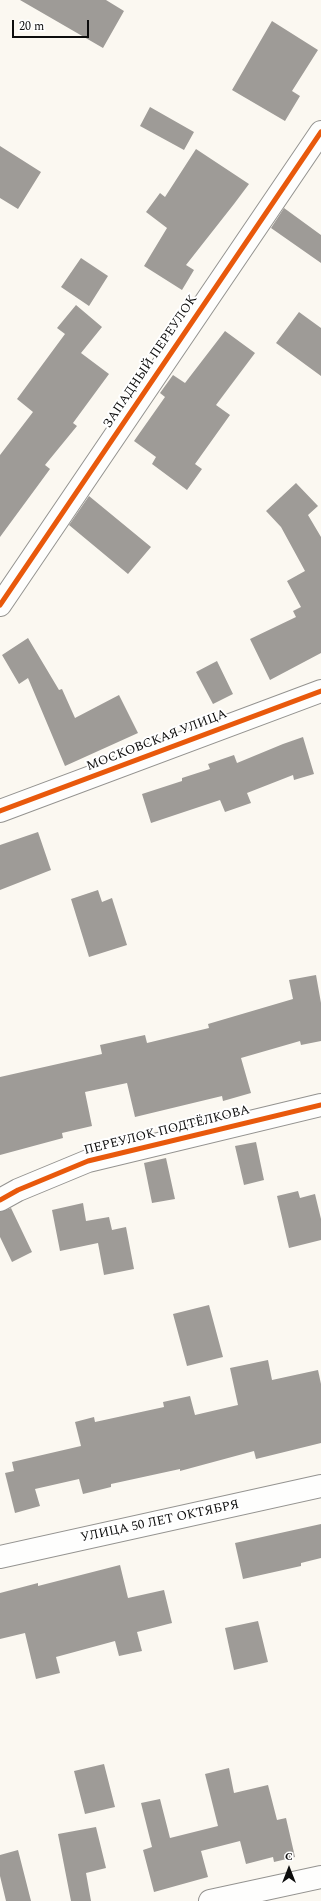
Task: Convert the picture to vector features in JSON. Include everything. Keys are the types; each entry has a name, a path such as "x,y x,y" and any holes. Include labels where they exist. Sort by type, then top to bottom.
{"street":[{"name":"ЗАПАДНЫЙ ПЕРЕУЛОК","path":"0,605 321,132"},
{"name":"МОСКОВСКАЯ УЛИЦА","path":"0,811 321,691"},
{"name":"ПЕРЕУЛОК ПОДТЁЛКОВА","path":"0,1200 18,1190 88,1161 321,1105"},
{"name":"УЛИЦА 50 ЛЕТ ОКТЯБРЯ","path":"0,1557 321,1486"},
{"path":"210,1901 321,1877"}],"building":[{"path":"20,0 106,0 124,11 103,48"},
{"path":"272,21 318,50 292,91 300,96 285,121 232,90"},
{"path":"150,107 194,132 184,150 140,126"},
{"path":"0,146 41,172 18,209 0,198"},
{"path":"196,149 249,184 186,265 194,270 182,290 144,266 167,228 146,212 160,193 165,197"},
{"path":"284,208 321,235 321,263 271,228"},
{"path":"81,258 108,276 89,306 61,287"},
{"path":"76,305 102,327 81,353 109,374 73,423 77,426 45,465 50,469 0,537 0,455 33,412 17,399 65,334 57,328"},
{"path":"299,312 321,328 321,376 276,343"},
{"path":"225,331 255,353 216,405 230,415 195,464 202,469 187,490 152,464 156,457 134,441 165,397 160,393 173,375 185,383"},
{"path":"296,483 318,506 308,515 321,537 321,653 270,680 250,639 296,617 293,611 301,607 287,581 305,571 281,527 266,511"},
{"path":"89,496 151,547 128,574 69,525"},
{"path":"28,638 59,690 62,689 75,718 119,695 138,733 65,766 28,678 19,684 2,655"},
{"path":"217,661 233,694 213,704 196,672"},
{"path":"303,737 314,774 294,780 293,775 247,793 251,803 225,812 220,800 151,823 142,794 182,781 182,778 210,769 208,764 234,755 237,763"},
{"path":"38,832 51,870 0,890 0,845"},
{"path":"98,890 102,902 112,898 127,945 89,957 71,899"},
{"path":"316,975 321,1003 321,1041 301,1045 300,1041 241,1058 251,1093 223,1101 222,1096 135,1117 127,1083 85,1092 92,1126 62,1133 63,1138 0,1155 0,1077 102,1054 100,1045 145,1035 147,1043 209,1028 208,1024 293,999 289,980"},
{"path":"256,1142 264,1180 244,1185 235,1146"},
{"path":"166,1158 175,1199 152,1203 144,1163"},
{"path":"298,1191 300,1198 315,1194 321,1219 321,1240 289,1248 277,1196"},
{"path":"83,1203 86,1221 109,1217 112,1230 126,1227 134,1269 104,1275 98,1243 60,1251 52,1210"},
{"path":"11,1208 32,1252 12,1262 0,1237 0,1212"},
{"path":"209,1305 223,1357 187,1366 173,1314"},
{"path":"268,1360 272,1380 318,1370 321,1384 321,1443 256,1459 254,1451 180,1471 180,1469 111,1484 111,1487 83,1494 79,1479 35,1489 40,1506 15,1513 5,1473 14,1471 12,1462 81,1446 75,1422 94,1417 95,1422 164,1407 163,1402 190,1396 195,1415 238,1405 230,1368"},
{"path":"321,1524 321,1558 301,1563 301,1566 243,1579 235,1543"},
{"path":"120,1565 128,1598 164,1590 172,1623 137,1632 142,1651 119,1656 115,1641 56,1657 60,1673 36,1679 25,1633 0,1639 0,1593 38,1583 38,1586"},
{"path":"258,1621 268,1662 234,1670 225,1628"},
{"path":"104,1764 115,1807 85,1814 74,1771"},
{"path":"229,1768 234,1793 268,1785 277,1820 286,1818 295,1857 274,1862 273,1857 246,1864 240,1841 201,1851 208,1877 154,1892 143,1850 152,1847 141,1803 160,1799 170,1838 218,1826 205,1774"},
{"path":"96,1827 106,1868 86,1873 91,1901 71,1901 58,1834"},
{"path":"18,1850 31,1901 6,1901 0,1876 0,1855"}],"cycle path":[{"path":"0,605 321,132"},
{"path":"0,811 321,691"},
{"path":"0,1200 18,1190 88,1161 321,1105"}]}
